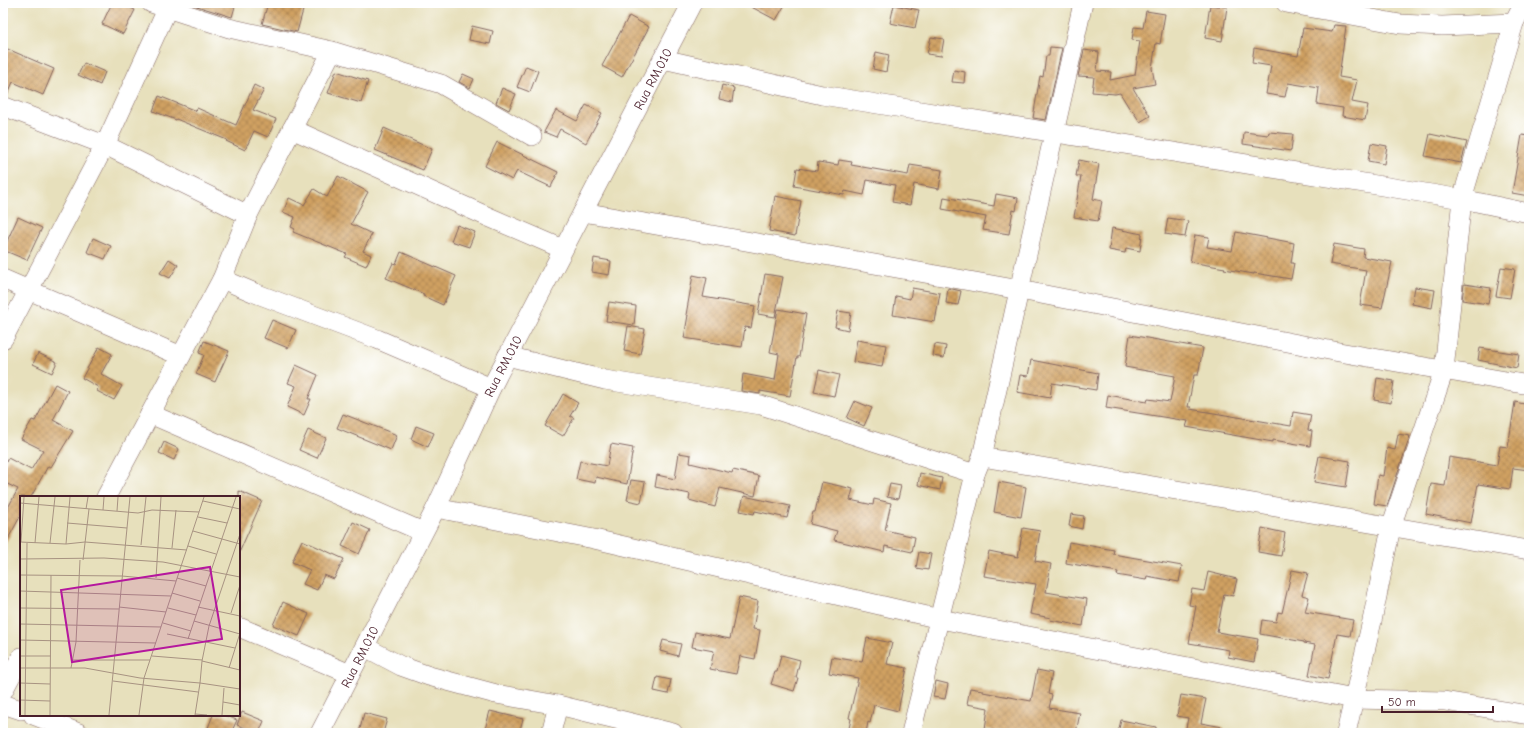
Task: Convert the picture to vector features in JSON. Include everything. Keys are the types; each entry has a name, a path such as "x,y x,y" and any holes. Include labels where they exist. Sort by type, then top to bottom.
{"street":[{"name":"Rua RM.010","path":"320,733 436,508 507,356 692,3"},
{"path":"911,733 979,466 1020,290 1083,3"},
{"path":"1286,3 1400,24 1442,26 1514,24"},
{"path":"1346,733 1372,621 1391,527 1444,370 1462,199 1514,24 1524,3"},
{"path":"3,339 105,145 163,5 229,28 332,51 441,84 532,136"},
{"path":"107,496 222,279 248,215 332,51"},
{"path":"663,59 822,95 1462,199 1529,213"},
{"path":"3,106 105,145 248,215"},
{"path":"292,129 563,249"},
{"path":"582,212 1020,290 1339,352 1529,385"},
{"path":"3,279 181,356"},
{"path":"222,279 377,339 491,388"},
{"path":"507,356 605,380 760,405 979,466 1391,527 1529,550"},
{"path":"150,414 423,532"},
{"path":"436,508 594,539 940,620 1354,699 1444,701 1529,714"},
{"path":"240,627 350,674"},
{"path":"364,647 401,666 429,676 496,694 558,705 673,733"},
{"path":"3,691 20,659"},
{"path":"3,704 20,710"},
{"path":"551,733 558,705"},
{"path":"36,716 79,733"}],"building":[{"path":"112,3 120,3 135,10 123,34 102,24"},
{"path":"187,3 236,3 232,17"},
{"path":"268,3 305,3 297,32 262,24"},
{"path":"744,3 786,3 776,20"},
{"path":"894,5 919,10 915,28 890,23"},
{"path":"1210,5 1227,7 1222,41 1205,38"},
{"path":"1146,11 1165,14 1160,44 1156,43 1152,68 1155,84 1133,88 1150,116 1140,122 1120,93 1092,92 1094,77 1078,76 1084,50 1099,52 1097,71 1111,72 1110,80 1135,75 1140,41 1132,40 1134,27 1143,28"},
{"path":"629,16 649,27 622,77 602,66"},
{"path":"1334,25 1346,26 1339,77 1357,80 1352,102 1368,105 1365,120 1342,116 1343,108 1317,104 1319,88 1288,83 1285,97 1266,94 1271,66 1252,63 1254,48 1298,56 1303,28 1332,32"},
{"path":"472,26 493,31 490,44 469,40"},
{"path":"931,37 944,39 941,56 927,54"},
{"path":"3,47 54,69 43,95 13,82 7,96 3,95"},
{"path":"1050,47 1062,48 1046,120 1033,118 1040,76 1043,77 1046,56 1049,56"},
{"path":"876,52 889,55 886,72 873,69"},
{"path":"84,63 105,72 100,85 78,75"},
{"path":"526,66 538,71 530,92 517,87"},
{"path":"954,70 965,72 964,83 952,82"},
{"path":"336,71 368,81 361,103 328,93"},
{"path":"463,74 474,79 470,88 459,82"},
{"path":"254,85 264,90 253,110 276,119 268,137 254,131 245,150 226,141 227,140 153,111 159,96 196,111 197,108 236,125"},
{"path":"722,85 734,88 732,102 719,99"},
{"path":"502,88 516,94 509,110 496,103"},
{"path":"586,105 602,113 586,143 560,129 556,137 544,132 556,110 577,121"},
{"path":"384,128 432,149 423,170 375,150"},
{"path":"1244,132 1268,135 1269,132 1293,134 1291,151 1243,144"},
{"path":"1430,134 1467,142 1461,163 1425,156"},
{"path":"1522,135 1529,136 1529,196 1512,193"},
{"path":"497,142 558,172 551,187 517,171 512,180 485,166"},
{"path":"1371,143 1387,146 1384,164 1368,161"},
{"path":"839,160 852,162 851,165 908,175 910,165 942,170 939,189 914,184 910,205 892,202 895,185 867,180 864,195 845,191 844,195 794,186 797,168 817,171 818,162 838,165"},
{"path":"1079,160 1099,164 1093,199 1102,201 1098,221 1074,217 1081,176 1076,176"},
{"path":"338,176 368,192 351,224 372,234 363,251 371,255 366,266 345,257 347,254 293,232 295,229 291,227 295,217 283,212 289,198 304,205 314,189 327,197"},
{"path":"996,194 1018,198 1016,211 1013,210 1009,234 983,230 986,217 942,209 944,197 994,206"},
{"path":"775,196 801,201 795,236 769,231"},
{"path":"18,217 42,228 27,260 3,250"},
{"path":"1168,218 1188,221 1185,237 1165,234"},
{"path":"457,225 475,232 469,247 451,241"},
{"path":"1112,228 1142,234 1140,251 1126,248 1125,253 1109,250"},
{"path":"1236,232 1294,243 1291,263 1294,263 1291,279 1224,269 1225,268 1190,262 1195,235 1209,237 1207,247 1232,251"},
{"path":"93,238 111,246 105,259 87,252"},
{"path":"1334,244 1364,249 1363,257 1392,262 1382,308 1360,305 1366,270 1330,264"},
{"path":"401,252 456,276 443,305 423,296 424,294 386,278 393,263 396,264"},
{"path":"594,258 611,261 609,275 592,272"},
{"path":"169,259 178,265 170,278 160,273"},
{"path":"1501,267 1515,269 1510,298 1496,296"},
{"path":"765,274 783,277 775,317 758,314"},
{"path":"693,275 707,278 703,297 755,306 751,328 745,327 742,347 684,338 688,315 686,315"},
{"path":"1464,284 1491,288 1488,304 1462,300"},
{"path":"1415,287 1435,290 1432,308 1412,304"},
{"path":"912,288 940,293 935,322 893,315 896,296 910,299"},
{"path":"948,288 961,291 958,305 946,303"},
{"path":"609,302 636,306 634,325 606,321"},
{"path":"778,309 806,314 799,357 797,357 790,396 760,391 760,394 741,391 743,374 775,380 779,354 770,352"},
{"path":"838,311 851,313 848,330 835,327"},
{"path":"272,320 296,330 288,348 264,338"},
{"path":"628,326 645,329 640,354 624,351"},
{"path":"1130,335 1203,348 1198,375 1194,375 1188,407 1191,407 1190,409 1291,426 1293,412 1311,415 1308,430 1312,431 1310,446 1273,440 1273,442 1186,427 1188,421 1106,408 1108,395 1147,402 1148,399 1170,402 1175,376 1125,367"},
{"path":"857,340 886,345 882,367 853,362"},
{"path":"204,341 229,351 215,382 196,374 204,355 199,353"},
{"path":"935,344 946,346 944,358 933,356"},
{"path":"99,347 112,354 101,374 122,386 114,400 97,391 98,387 82,378"},
{"path":"1480,348 1519,354 1517,368 1478,360"},
{"path":"38,353 57,362 52,373 33,364"},
{"path":"1031,360 1098,373 1096,390 1052,383 1050,398 1017,392 1020,375 1028,376"},
{"path":"296,365 318,375 308,399 311,399 304,415 287,407 296,386 288,383"},
{"path":"819,370 839,375 834,396 814,392"},
{"path":"1377,378 1394,381 1391,403 1374,400"},
{"path":"55,384 68,391 53,420 73,431 51,467 48,466 32,496 20,496 20,517 3,548 3,517 18,489 3,482 3,468 8,458 31,470 43,450 21,439 32,420 35,421"},
{"path":"563,394 578,403 570,416 574,418 563,436 545,426"},
{"path":"855,401 872,408 864,426 847,418"},
{"path":"1515,402 1529,405 1529,470 1513,468 1510,489 1478,484 1471,523 1426,514 1431,484 1445,486 1449,457 1497,465 1500,446 1508,447"},
{"path":"343,414 397,435 391,450 337,428"},
{"path":"416,426 434,433 428,447 411,439"},
{"path":"308,430 326,438 317,458 299,450"},
{"path":"1398,434 1410,436 1387,506 1374,504 1378,475 1383,476 1387,448 1395,450"},
{"path":"164,442 179,449 174,460 159,453"},
{"path":"611,444 633,448 627,484 596,477 595,483 576,479 580,461 607,466"},
{"path":"679,453 691,455 690,463 732,473 733,470 759,476 755,496 720,488 715,507 689,500 690,494 655,487 657,475 675,479"},
{"path":"1319,456 1350,461 1346,487 1314,482"},
{"path":"920,473 942,478 940,490 918,485"},
{"path":"631,480 645,482 641,503 627,500"},
{"path":"822,482 853,489 850,500 873,505 874,499 891,503 885,530 915,537 912,552 885,546 884,552 834,540 837,531 810,524 813,512 815,512"},
{"path":"999,482 1026,487 1021,517 994,512"},
{"path":"890,484 901,486 898,499 887,497"},
{"path":"239,491 262,501 240,551 240,496"},
{"path":"744,496 790,506 787,518 755,511 754,514 740,511"},
{"path":"1071,514 1084,516 1082,529 1069,526"},
{"path":"353,522 370,530 359,554 342,546"},
{"path":"1023,528 1040,531 1035,561 1051,564 1046,592 1087,599 1083,626 1050,620 1051,618 1030,614 1036,584 984,576 989,551 1018,557"},
{"path":"1262,528 1285,533 1281,556 1258,552"},
{"path":"302,540 344,559 334,579 324,575 317,590 303,584 310,570 292,562"},
{"path":"1069,542 1114,550 1113,554 1182,566 1179,582 1147,576 1146,580 1117,575 1118,572 1066,563"},
{"path":"919,552 931,554 928,570 916,568"},
{"path":"1292,570 1308,573 1302,595 1309,597 1305,612 1353,620 1350,636 1337,634 1328,679 1309,675 1315,645 1260,634 1262,620 1276,622 1278,612 1282,613"},
{"path":"1208,572 1237,579 1233,596 1224,594 1217,632 1258,639 1254,662 1228,657 1229,650 1189,643 1196,606 1189,605 1192,589 1204,591"},
{"path":"739,597 758,601 753,629 760,630 755,659 740,656 736,674 710,669 714,651 692,647 695,632 730,639"},
{"path":"283,602 309,614 299,636 273,625"},
{"path":"867,638 892,643 887,664 907,668 898,711 874,705 866,733 848,733 851,719 849,718 858,678 829,673 832,657 862,662"},
{"path":"663,640 681,644 678,656 660,651"},
{"path":"781,655 800,660 796,678 798,678 794,691 771,684 775,672 777,672"},
{"path":"1037,670 1052,673 1048,694 1052,695 1049,708 1080,713 1076,733 1011,733 985,729 988,708 967,704 970,688 983,690 983,692 1031,701"},
{"path":"657,677 671,680 668,694 654,691"},
{"path":"936,681 948,684 945,699 933,697"},
{"path":"1181,695 1206,699 1201,723 1223,727 1222,733 1185,733 1188,718 1177,716"},
{"path":"490,711 523,719 519,733 484,733"},
{"path":"242,712 264,721 259,733 237,725"},
{"path":"364,713 387,719 383,733 359,733"},
{"path":"213,716 227,716 237,720 231,733 206,733"},
{"path":"1121,720 1156,727 1156,733 1118,733"}]}
